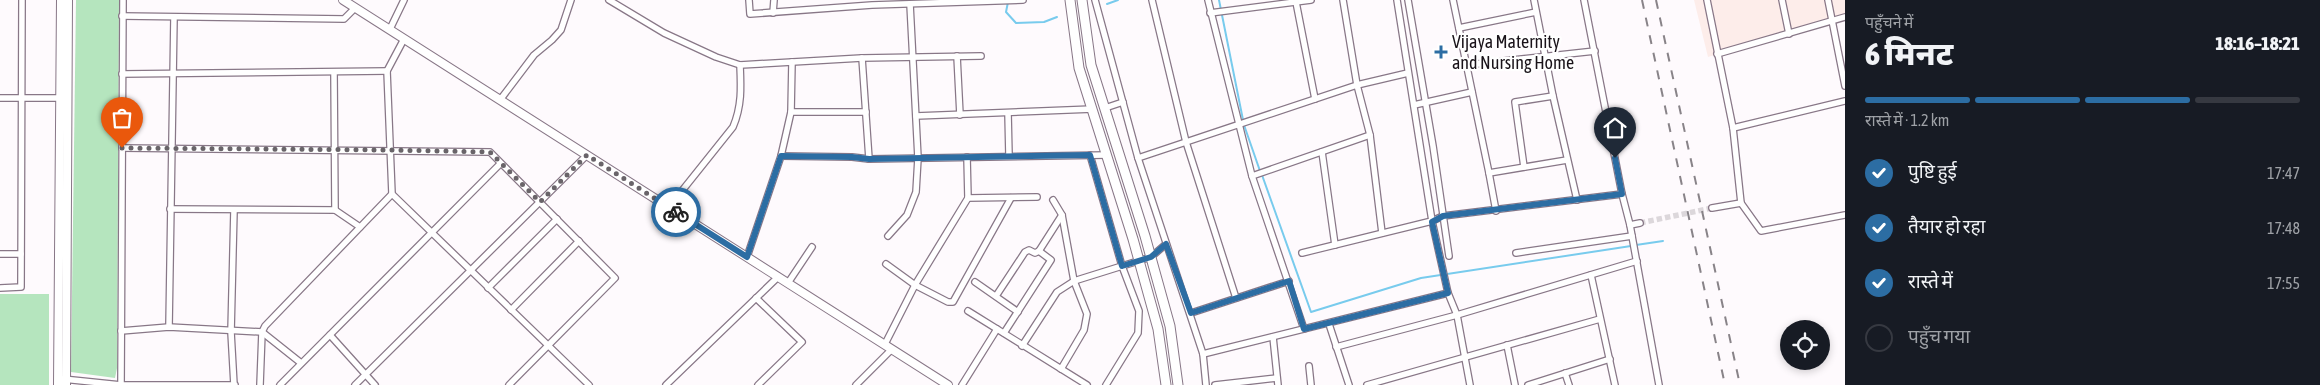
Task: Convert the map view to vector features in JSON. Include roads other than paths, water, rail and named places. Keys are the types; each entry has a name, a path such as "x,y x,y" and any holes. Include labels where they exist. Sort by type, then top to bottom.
{"main road":[{"path":"1070,0 1079,68 1107,154 1158,329 1166,385"},
{"path":"1082,0 1091,65 1151,257 1170,326 1178,385"}],"street":[{"path":"0,288 21,287 22,0"},
{"path":"61,0 62,382"},
{"path":"62,382 68,0"},
{"path":"120,385 122,331 123,0"},
{"path":"343,0 948,385"},
{"path":"390,29 404,0"},
{"path":"500,100 534,55 552,40 560,30 571,0"},
{"path":"610,0 664,33 716,57 740,65 911,56 980,56"},
{"path":"749,0 750,14 872,2 910,4 1023,0"},
{"path":"773,13 774,0"},
{"path":"1096,0 1138,158 1191,313 1203,354 1206,385"},
{"path":"1152,0 1186,142 1236,298"},
{"path":"1208,0 1252,176 1304,329"},
{"path":"1210,13 1311,0"},
{"path":"1343,0 1357,85 1370,135 1382,233"},
{"path":"1397,0 1432,222 1445,284 1457,315 1470,385"},
{"path":"1408,0 1449,256"},
{"path":"1453,0 1496,211"},
{"path":"1534,0 1552,96 1577,200"},
{"path":"1584,0 1622,194 1630,225 1659,385"},
{"path":"1707,0 1733,128 1741,203 1760,231 1845,215"},
{"path":"1782,0 1788,34"},
{"path":"1828,0 1845,86"},
{"path":"1296,2 1315,99"},
{"path":"888,236 907,215 913,203 918,158 911,56 910,4"},
{"path":"122,16 344,19 355,8"},
{"path":"1459,28 1536,12"},
{"path":"169,327 174,17"},
{"path":"1717,54 1845,17"},
{"path":"404,39 387,71 392,194 587,384"},
{"path":"1467,65 1595,51"},
{"path":"957,56 960,115"},
{"path":"862,58 869,159"},
{"path":"1406,63 1418,60"},
{"path":"747,257 781,156 791,112 792,62"},
{"path":"669,207 733,127 739,114 741,101 740,65"},
{"path":"122,74 172,75 387,71"},
{"path":"334,72 335,210"},
{"path":"1138,158 1357,85 1408,73"},
{"path":"1414,105 1472,92"},
{"path":"1524,167 1515,102 1552,96"},
{"path":"0,98 60,98"},
{"path":"1733,128 1845,101"},
{"path":"1104,108 1123,102"},
{"path":"916,116 1093,110"},
{"path":"791,112 866,112"},
{"path":"1008,113 1009,156"},
{"path":"1252,176 1370,135"},
{"path":"122,148 490,152 615,278 508,385"},
{"path":"1322,152 1335,245"},
{"path":"781,156 869,159 1107,154"},
{"path":"355,385 587,155"},
{"path":"1090,155 1122,266 1138,311 1138,333 1106,385"},
{"path":"856,385 888,347 916,285 968,198 967,157"},
{"path":"1489,173 1567,160"},
{"path":"280,385 500,164"},
{"path":"260,385 262,332 265,326 392,194"},
{"path":"1302,252 1432,222 1443,216 1496,211 1622,194"},
{"path":"968,198 1037,197"},
{"path":"886,264 916,285 948,302 953,302 1012,198"},
{"path":"1054,200 1062,215 1074,281 1087,314 1084,330 1061,369"},
{"path":"1712,208 1741,203"},
{"path":"170,209 335,210 360,227"},
{"path":"62,382 120,385 234,385 231,332 234,210"},
{"path":"996,296 1024,252 1029,250 1035,253 1039,251 1062,215"},
{"path":"488,288 557,219"},
{"path":"1630,225 1640,223"},
{"path":"1516,253 1632,236"},
{"path":"511,310 579,241"},
{"path":"1022,346 1056,292 1074,281 1151,257 1166,244"},
{"path":"788,283 812,247"},
{"path":"1004,333 1051,260 1039,251"},
{"path":"0,254 21,254"},
{"path":"1336,346 1457,315 1591,275 1636,258"},
{"path":"1591,275 1615,385"},
{"path":"666,385 778,277"},
{"path":"1191,313 1289,281"},
{"path":"976,282 1018,312"},
{"path":"1203,354 1448,293"},
{"path":"756,298 802,342 758,385"},
{"path":"968,312 1087,385"},
{"path":"1367,385 1600,319"},
{"path":"1329,324 1349,385"},
{"path":"122,331 169,327 231,332 262,332 301,364"},
{"path":"962,385 997,329"},
{"path":"330,335 375,385"},
{"path":"1273,337 1278,385"},
{"path":"1507,345 1515,385"},
{"path":"1528,385 1610,359"},
{"path":"1309,366 1311,385"},
{"path":"1565,373 1569,385"},
{"path":"1395,377 1399,385"},
{"path":"1215,385 1277,378"}],"waterway":[{"path":"1107,4 1118,0"},
{"path":"1219,0 1244,125 1260,171"},
{"path":"1008,2 1006,12 1016,23 1044,22 1057,17"},
{"path":"1262,175 1311,312 1421,278 1631,246"},
{"path":"1636,245 1663,241"}],"tunnel":[{"path":"1640,223 1712,208"}],"railway":[{"path":"1642,0 1725,385"},
{"path":"1656,0 1740,385"}],"place":[{"name":"Vijaya Maternity and Nursing Home","path":"1441,52"}]}
